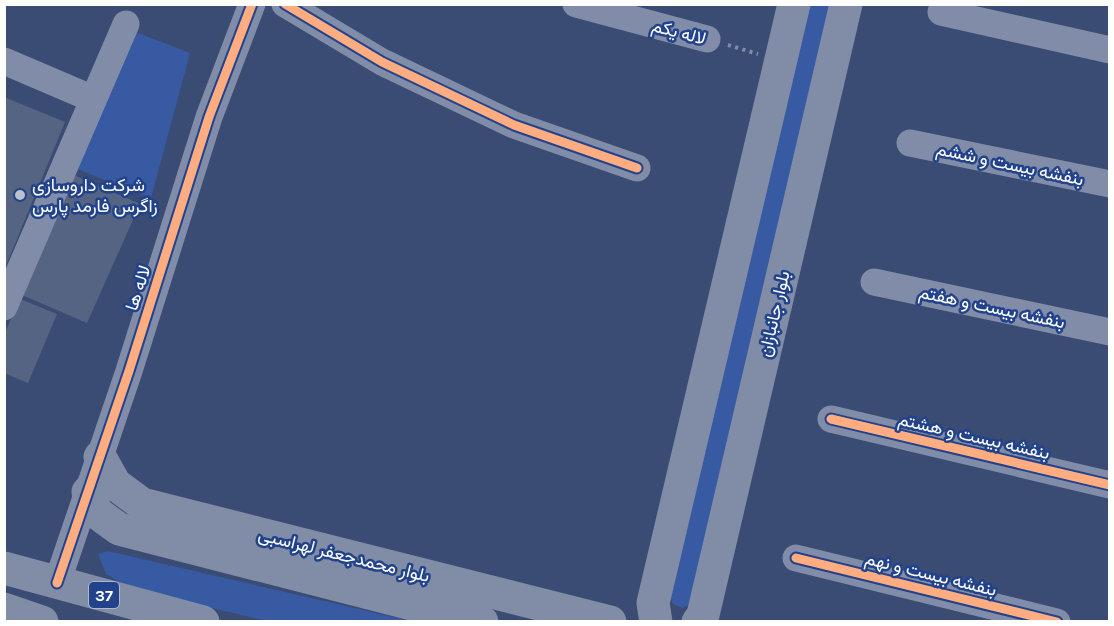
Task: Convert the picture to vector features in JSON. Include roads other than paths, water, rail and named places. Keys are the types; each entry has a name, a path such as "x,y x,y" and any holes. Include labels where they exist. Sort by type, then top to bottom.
{"main road":[{"path":"656,621 653,603 794,4"},
{"name":"بلوار جانبازان","path":"698,621 703,615 846,4"},
{"name":"بلوار محمدجعفر لهراسبی","path":"100,457 115,484 127,496 142,504 610,621"},
{"name":"بلوار محمدجعفر لهراسبی","path":"88,492 97,513 119,530 482,621"},
{"name":"37","path":"4,568 203,621"},
{"path":"4,609 42,621"}],"street":[{"name":"لاله ها","path":"57,583 100,457 209,117 252,4"},
{"path":"285,4 382,62 514,125 637,168"},
{"name":"لاله یکم","path":"576,4 707,39"},
{"path":"941,12 1110,50"},
{"path":"4,307 126,24"},
{"path":"4,61 93,99"},
{"name":"بنفشه بیست و ششم","path":"910,143 1110,184"},
{"name":"بنفشه بیست و هفتم","path":"874,282 1110,332"},
{"name":"بنفشه بیست و هشتم","path":"831,419 1110,485"},
{"name":"بنفشه بیست و نهم","path":"796,558 1057,621"}],"place":[{"name":"شرکت داروسازی زاگرس فارمد پارس","path":"20,195"}]}
